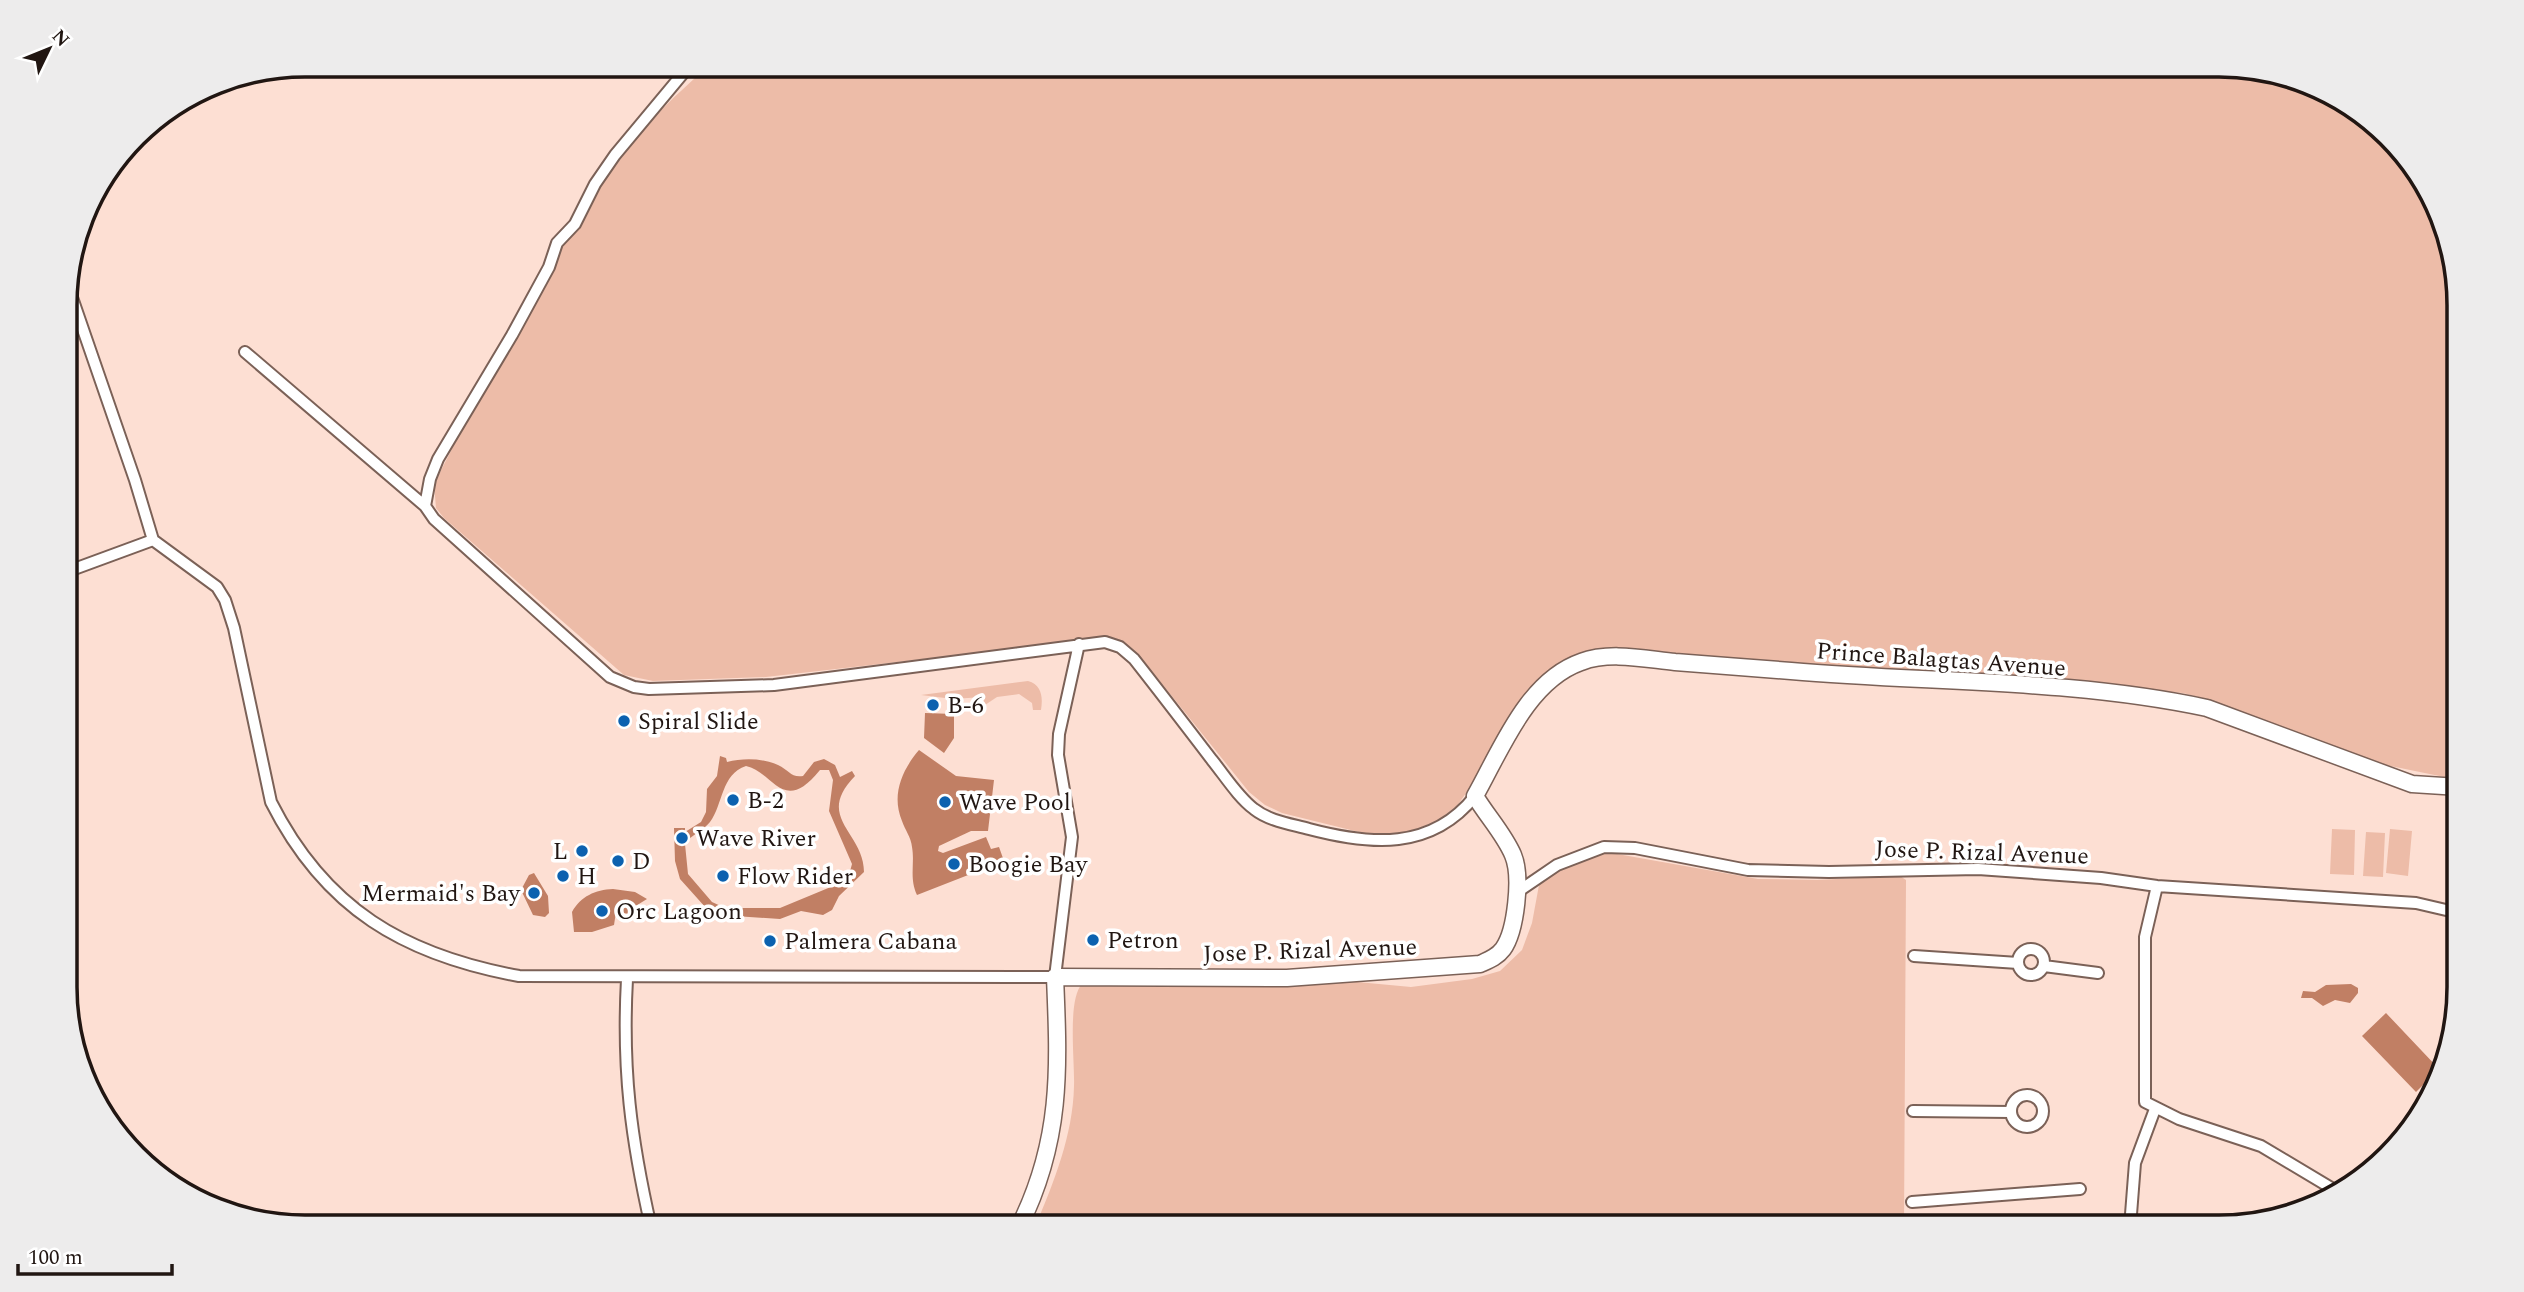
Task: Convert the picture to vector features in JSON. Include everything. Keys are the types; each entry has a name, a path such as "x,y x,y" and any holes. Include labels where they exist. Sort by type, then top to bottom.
{"main road":[{"name":"Prince Balagtas Avenue","path":"1475,796 1535,696 1560,672 1600,656 1872,678 2018,685 2172,701 2243,720 2412,784 2447,787"},
{"name":"Jose P. Rizal Avenue","path":"1055,977 1287,978 1480,964 1496,956 1504,948 1514,919 1517,871 1514,858 1475,796"},
{"path":"1024,1215 1044,1168 1053,1124 1059,1070 1055,977"}],"street":[{"path":"425,506 429,479 438,459 512,335 549,267 557,243 575,224 595,184 615,155 680,77"},
{"path":"77,312 153,540 217,587 225,600 234,628 271,802 310,865 335,893 362,917 398,939 473,968 519,976 627,979 854,975 1055,977 1072,837 1058,755 1059,734 1079,644"},
{"path":"245,352 425,506 434,519 591,661 610,677 634,687 774,685 1105,642 1127,652 1253,809 1273,820 1353,840 1398,841 1429,831 1454,818 1475,796"},
{"path":"77,568 153,540"},
{"name":"Jose P. Rizal Avenue","path":"1516,893 1557,865 1604,847 1634,848 1748,870 1829,872 1979,869 2101,878 2157,886 2416,903 2447,910"},
{"path":"2157,886 2145,937 2143,1098 2155,1109 2261,1146 2329,1187"},
{"path":"2032,949 2040,952 2044,966 2038,973 2029,975 2022,971 2018,963 2020,954 2032,949"},
{"path":"1914,956 2018,963"},
{"path":"2044,966 2098,973"},
{"path":"627,979 623,1040 632,1139 648,1215"},
{"path":"2131,1215 2135,1163 2155,1109"},
{"path":"1913,1111 2011,1112"},
{"path":"1912,1202 2080,1189"}],"shaded area":[{"path":"696,77 2219,77 2249,79 2293,89 2346,115 2391,155 2424,204 2439,246 2447,305 2447,778 2366,761 2210,700 2183,693 1614,650 1538,685 1457,806 1437,821 1409,832 1379,837 1282,813 1265,805 1249,792 1142,659 1121,646 1089,640 766,677 653,681 624,675 444,518 436,508 434,484 508,341 561,247 621,159 674,97"},
{"path":"1028,681 1036,685 1041,692 1041,710 1033,710 1032,703 1019,694 997,697 985,705 983,697 953,699 921,695"},
{"path":"925,713 954,714 954,738 944,753 924,738"},
{"name":"Wave Pool","path":"919,750 956,776 994,780 988,831 971,831 939,846 938,851 943,853 986,837 991,849 999,847 1004,861 917,895 913,883 913,853 899,811 898,792 903,774"},
{"name":"Wave River","path":"720,756 726,758 727,762 746,759 766,761 799,776 803,776 814,762 824,759 835,765 840,777 852,771 855,776 839,803 840,814 862,858 864,872 839,896 832,910 823,915 801,911 780,919 720,915 706,908 680,879 675,861 674,828 685,828 685,832 701,822 706,812 707,789 717,776","holes":["746,766 788,791 797,790 820,770 829,770 833,780 829,811 852,864 849,875 838,884 780,908 725,908 712,902 688,874 685,844 710,822 732,776"]},
{"path":"2332,829 2355,830 2354,875 2330,874"},
{"path":"2390,829 2412,831 2408,876 2386,873"},
{"path":"2366,832 2385,833 2383,877 2363,876"},
{"path":"1606,852 1758,879 1817,880 1900,876 1906,880 1904,1215 1040,1215 1055,1176 1070,1122 1074,1086 1073,1017 1077,992 1082,984 1336,980 1411,987 1472,979 1500,971 1522,950 1532,923 1539,885 1557,869"},
{"name":"Mermaid's Bay","path":"534,873 548,896 549,913 545,917 533,915 521,890 529,875"},
{"name":"Orc Lagoon","path":"613,889 635,892 647,899 634,907 630,914 616,912 614,925 592,932 574,932 572,912 580,902 594,892"},
{"path":"2351,984 2358,988 2358,993 2350,1003 2335,1000 2323,1006 2312,998 2301,998 2303,991 2315,992 2326,985"},
{"path":"2386,1013 2434,1064 2427,1081 2416,1092 2362,1036"}],"place":[{"name":"B-6","path":"933,705"},
{"name":"Spiral Slide","path":"624,721"},
{"name":"B-2","path":"733,800"},
{"name":"Wave Pool","path":"945,802"},
{"name":"Wave River","path":"682,838"},
{"name":"L","path":"582,851"},
{"name":"D","path":"618,861"},
{"name":"Boogie Bay","path":"954,864"},
{"name":"H","path":"563,876"},
{"name":"Flow Rider","path":"723,876"},
{"name":"Mermaid's Bay","path":"534,893"},
{"name":"Orc Lagoon","path":"602,911"},
{"name":"Petron","path":"1093,940"},
{"name":"Palmera Cabana","path":"770,941"}]}
